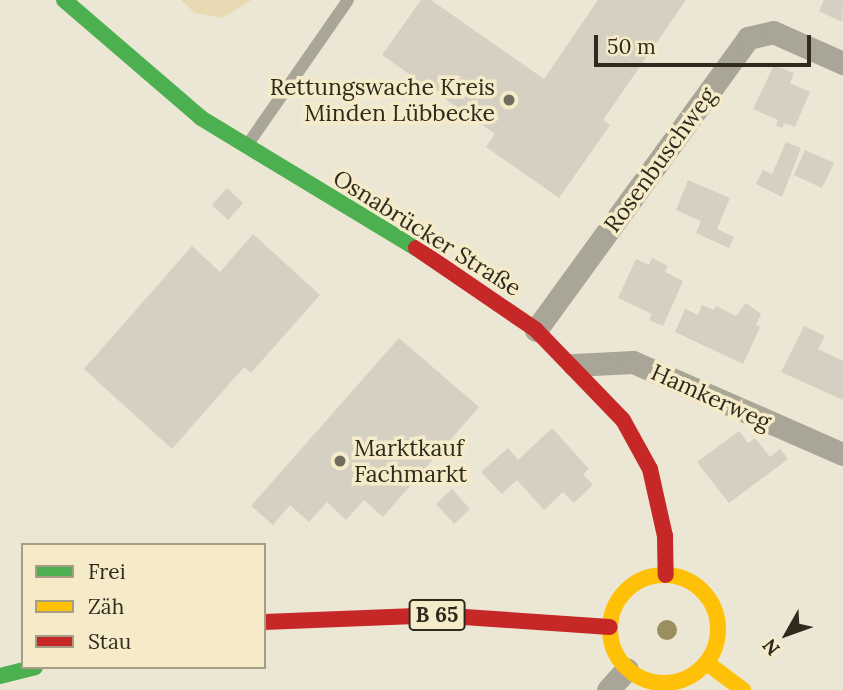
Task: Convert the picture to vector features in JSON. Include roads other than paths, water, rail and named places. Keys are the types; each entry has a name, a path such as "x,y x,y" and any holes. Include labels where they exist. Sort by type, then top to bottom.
{"street":[{"name":"Osnabrücker Straße","path":"64,0 201,118 454,271 536,330 574,365 623,420 650,469 665,536 666,575"},
{"name":"Rosenbuschweg","path":"536,330 748,38 773,32 843,63"},
{"name":"Hamkerweg","path":"574,365 633,362 843,454"},
{"path":"666,575 698,586 709,599 719,631 707,663 696,674 668,683 653,682 627,669 612,643 610,627 617,603 634,584 666,575"},
{"name":"B 65","path":"266,622 435,615 610,627"},
{"path":"707,663 743,690"},
{"path":"0,676 26,669"},
{"path":"608,690 627,669"}],"lane":[{"path":"246,147 348,0"}],"place":[{"name":"Rettungswache Kreis Minden Lübbecke","path":"509,100"},
{"name":"Marktkauf Fachmarkt","path":"340,461"}]}
